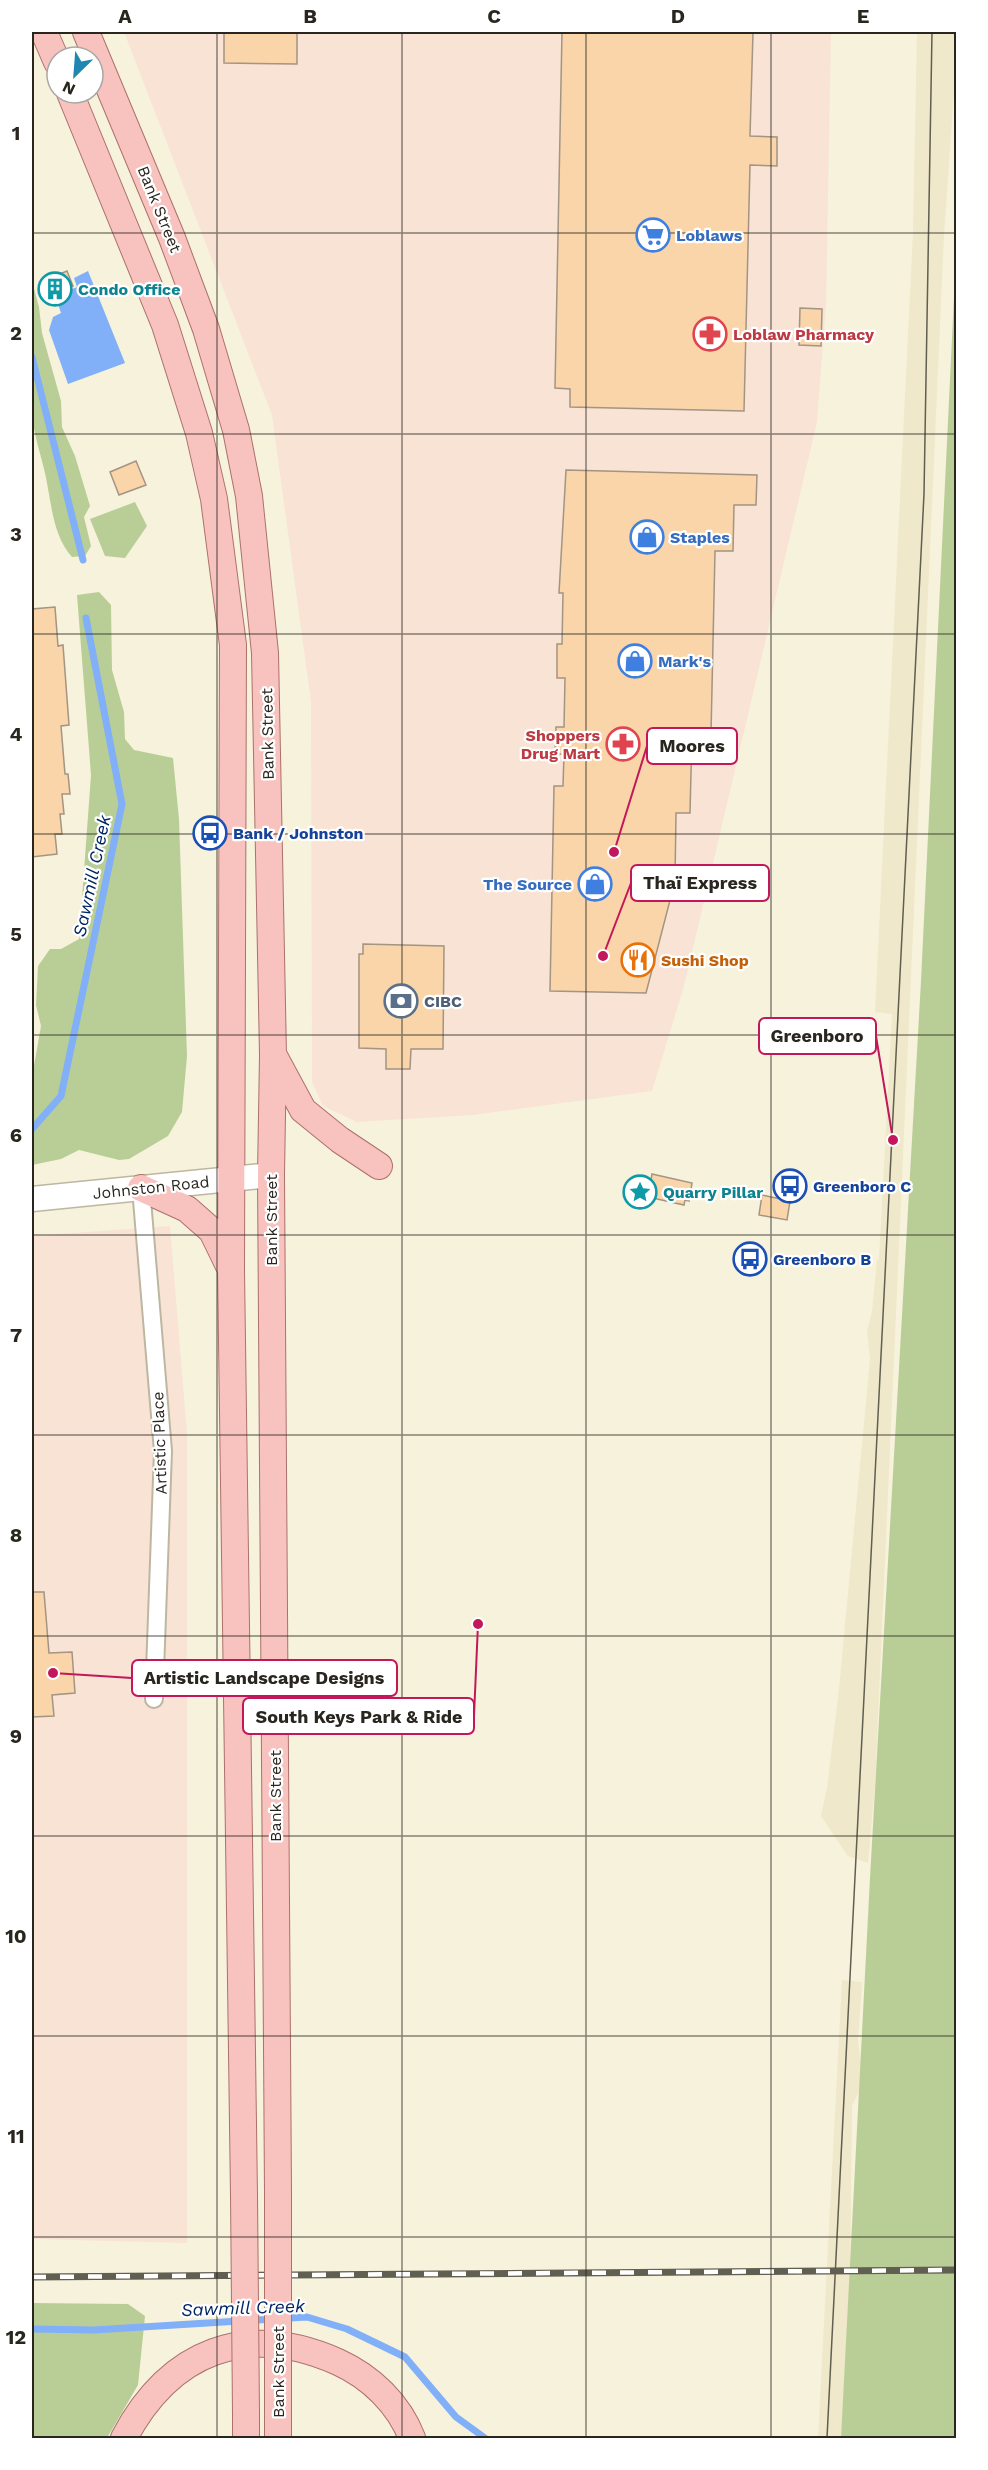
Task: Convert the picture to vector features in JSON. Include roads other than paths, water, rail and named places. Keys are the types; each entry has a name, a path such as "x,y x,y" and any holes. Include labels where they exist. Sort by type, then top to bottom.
{"main road":[{"name":"Bank Street","path":"86,32 172,238 206,329 236,430 249,496 266,653 273,1055 271,1175 278,2439"},
{"name":"Bank Street","path":"75,105 165,325 199,433 214,499 233,645 231,1270 246,2439"},
{"path":"273,1055 303,1110 340,1140 379,1166"},
{"path":"141,1188 187,1209 212,1231 231,1270"},
{"path":"124,2439 147,2401 177,2372 198,2358 230,2347 268,2343 308,2349 344,2365 367,2379 394,2405 412,2439"}],"street":[{"name":"Johnston Road","path":"32,1199 271,1175"},
{"name":"Artistic Place","path":"141,1188 163,1451 154,1699"}],"water":[{"path":"88,271 125,363 68,384 49,330 53,317 61,313 58,304 66,299 63,293 77,287 74,278"}],"waterway":[{"name":"Sawmill Creek","path":"32,357 83,560"},
{"name":"Sawmill Creek","path":"32,1129 61,1096 122,804 86,618"},
{"name":"Sawmill Creek","path":"32,2329 94,2330 307,2317 347,2329 405,2357 456,2417 485,2438"}],"tram line":[{"path":"827,2438 924,494 932,32"}],"railway":[{"path":"32,2277 956,2270"}],"place":[{"name":"Loblaws","path":"653,235"},
{"name":"Condo Office","path":"55,289"},
{"name":"Loblaw Pharmacy","path":"710,334"},
{"name":"Staples","path":"647,537"},
{"name":"Mark's","path":"635,661"},
{"name":"Shoppers Drug Mart","path":"623,744"},
{"name":"Bank / Johnston","path":"210,833"},
{"name":"Moores","path":"614,852"},
{"name":"The Source","path":"595,884"},
{"name":"Thaï Express","path":"603,956"},
{"name":"Sushi Shop","path":"638,960"},
{"name":"CIBC","path":"401,1001"},
{"name":"Greenboro","path":"893,1140"},
{"name":"Greenboro C","path":"790,1186"},
{"name":"Quarry Pillar","path":"640,1192"},
{"name":"Greenboro B","path":"750,1259"},
{"name":"South Keys Park & Ride","path":"478,1624"},
{"name":"Artistic Landscape Designs","path":"53,1673"}]}
